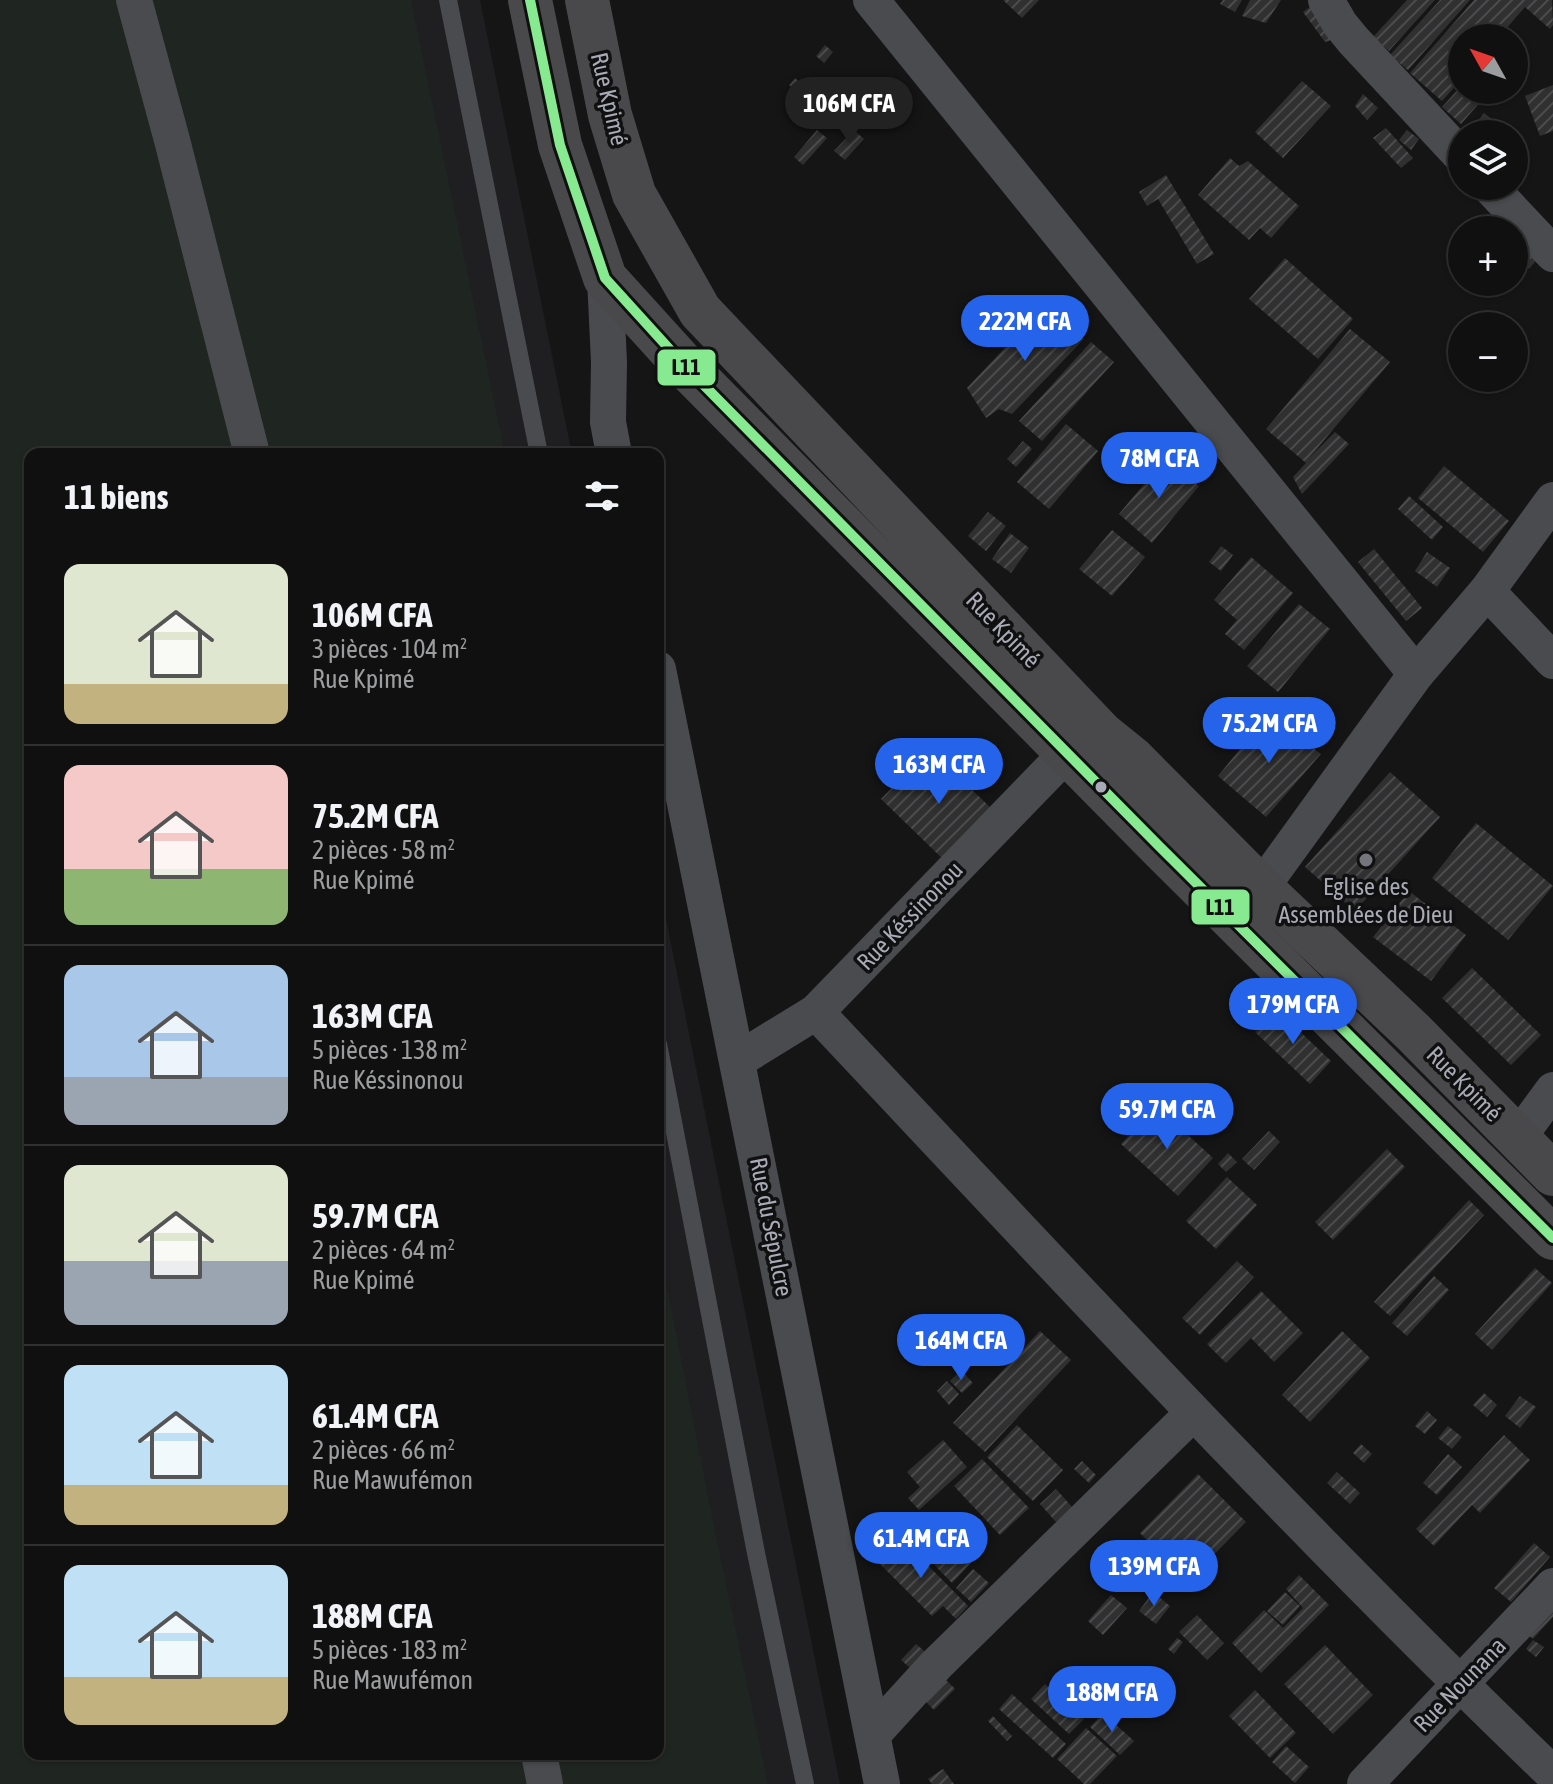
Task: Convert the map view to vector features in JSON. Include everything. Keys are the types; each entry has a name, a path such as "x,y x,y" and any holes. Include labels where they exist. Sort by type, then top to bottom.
{"main road":[{"name":"Rue Kpimé","path":"530,0 560,145 605,278 683,364 1067,753 1553,1238"},
{"name":"Rue Kpimé","path":"587,0 610,115 634,194 700,311 1102,734 1133,759 1261,888 1413,1032 1553,1174"}],"street":[{"path":"134,0 250,448"},
{"path":"871,0 1416,674"},
{"path":"1326,0 1353,40 1448,142"},
{"path":"1502,200 1553,254"},
{"path":"605,278 608,422 613,448"},
{"path":"1261,888 1416,674 1487,591 1553,500"},
{"path":"1487,591 1553,661"},
{"name":"Rue du Sépulcre","path":"664,698 882,1784"},
{"name":"Rue Késsinonou","path":"738,1060 816,1012 1067,753"},
{"path":"816,1012 1193,1413 1553,1774"},
{"path":"1518,1138 1553,1090"},
{"path":"873,1734 936,1665 1193,1413"},
{"name":"Rue Nounana","path":"1365,1784 1553,1586"},
{"path":"540,1760 545,1784"}],"lane":[{"path":"448,0 538,448"},
{"path":"664,1075 756,1553 805,1784"}],"shaded area":[{"path":"0,0 480,0 571,448 24,448 24,1760 664,1760 664,909 840,1784 0,1784"},
{"path":"0,0 411,0 504,448 24,448 24,1760 664,1760 664,1272 768,1784 0,1784"}],"building":[{"path":"1003,0 1039,0 1022,18"},
{"path":"1223,0 1242,0 1235,12 1220,4"},
{"path":"1250,0 1281,0 1266,23 1242,16"},
{"path":"1407,0 1435,0 1389,51 1373,37"},
{"path":"1440,0 1470,0 1408,70 1390,55"},
{"path":"1474,0 1552,0 1553,25 1550,29 1525,7 1510,24 1453,24"},
{"path":"1314,4 1338,38 1325,42 1303,12"},
{"path":"1448,30 1448,94 1442,101 1410,73"},
{"path":"825,45 833,52 824,63 816,56"},
{"path":"795,78 804,86 799,93 789,85"},
{"path":"1302,81 1331,106 1283,158 1255,132"},
{"path":"1553,85 1553,131 1540,136 1528,104 1528,95"},
{"path":"816,88 823,94 804,117 797,112"},
{"path":"1363,94 1378,108 1367,120 1355,106"},
{"path":"1448,100 1448,104 1479,104 1465,120 1457,120 1442,107"},
{"path":"1484,113 1492,120 1479,120"},
{"path":"1386,128 1413,158 1401,168 1373,138"},
{"path":"817,130 827,138 803,165 794,157"},
{"path":"854,130 864,139 845,160 834,151"},
{"path":"1407,130 1419,139 1411,150 1399,140"},
{"path":"1230,158 1239,166 1248,161 1299,206 1271,238 1260,228 1249,240 1198,195"},
{"path":"1166,175 1214,254 1197,264 1158,199 1147,206 1139,192"},
{"path":"1528,249 1538,258 1528,268"},
{"path":"1285,258 1353,319 1318,359 1249,299"},
{"path":"1047,303 1084,339 1012,414 999,409 986,418 967,388"},
{"path":"1350,329 1390,362 1309,458 1335,432 1349,444 1302,494 1293,477 1306,463 1266,429"},
{"path":"1091,342 1114,362 1042,441 1019,421"},
{"path":"1066,424 1098,451 1049,509 1017,482"},
{"path":"1023,441 1032,449 1016,467 1007,459"},
{"path":"1166,458 1199,486 1152,543 1119,514"},
{"path":"1444,466 1509,521 1483,552 1418,498"},
{"path":"1409,496 1443,527 1432,540 1398,509"},
{"path":"988,512 1006,526 986,551 968,536"},
{"path":"1112,530 1145,557 1112,596 1079,569"},
{"path":"1010,533 1029,548 1011,573 992,559"},
{"path":"1221,546 1233,555 1221,571 1209,562"},
{"path":"1374,549 1422,608 1406,621 1358,562"},
{"path":"1427,552 1450,568 1437,587 1415,571"},
{"path":"1251,557 1293,593 1244,650 1225,634 1237,620 1214,600"},
{"path":"1299,604 1330,629 1278,692 1247,666"},
{"path":"1268,715 1321,754 1266,817 1218,776"},
{"path":"930,749 997,814 948,864 881,799"},
{"path":"1390,772 1440,817 1355,911 1305,867"},
{"path":"1476,823 1553,886 1508,940 1432,878"},
{"path":"1409,891 1466,935 1431,981 1373,937"},
{"path":"1472,968 1541,1035 1511,1065 1442,998"},
{"path":"1276,1009 1331,1061 1310,1084 1255,1032"},
{"path":"1156,1106 1213,1158 1178,1196 1121,1144"},
{"path":"1269,1131 1280,1142 1254,1170 1242,1159"},
{"path":"1387,1149 1405,1167 1333,1240 1315,1222"},
{"path":"1228,1153 1237,1162 1226,1172 1218,1164"},
{"path":"1227,1177 1257,1205 1216,1249 1186,1221"},
{"path":"1469,1200 1484,1215 1390,1316 1374,1302"},
{"path":"1237,1261 1254,1277 1200,1335 1182,1318"},
{"path":"1535,1268 1552,1283 1492,1350 1475,1334"},
{"path":"1434,1276 1449,1290 1407,1336 1392,1323"},
{"path":"1261,1291 1303,1333 1274,1362 1251,1338 1226,1363 1207,1344"},
{"path":"1040,1331 1071,1360 985,1452 953,1423"},
{"path":"1342,1331 1370,1358 1310,1422 1282,1395"},
{"path":"961,1370 973,1383 962,1393 950,1381"},
{"path":"947,1381 959,1394 949,1405 937,1391"},
{"path":"1484,1393 1497,1405 1487,1417 1473,1405"},
{"path":"1520,1396 1536,1407 1520,1428 1505,1416"},
{"path":"1427,1411 1437,1420 1425,1434 1415,1426"},
{"path":"1017,1425 1063,1470 1033,1501 987,1457"},
{"path":"1448,1426 1462,1437 1452,1449 1438,1438"},
{"path":"1504,1435 1530,1460 1480,1513 1472,1505 1434,1546 1416,1529"},
{"path":"943,1440 967,1467 919,1510 908,1498 920,1487 907,1472"},
{"path":"1361,1444 1372,1454 1364,1463 1353,1453"},
{"path":"1448,1454 1462,1467 1437,1495 1423,1483"},
{"path":"982,1459 1029,1508 1000,1535 954,1486"},
{"path":"1082,1461 1096,1475 1089,1483 1074,1469"},
{"path":"1337,1472 1360,1493 1350,1504 1327,1483"},
{"path":"1198,1474 1246,1522 1188,1581 1140,1533"},
{"path":"1056,1489 1073,1508 1056,1522 1040,1504"},
{"path":"941,1523 976,1558 952,1583 917,1547"},
{"path":"900,1537 968,1606 956,1619 943,1606 932,1616 877,1561"},
{"path":"1534,1543 1550,1557 1511,1602 1494,1588"},
{"path":"973,1569 989,1583 971,1602 956,1588"},
{"path":"1299,1575 1329,1605 1261,1673 1232,1643 1264,1610 1283,1628 1303,1608 1286,1589"},
{"path":"1153,1592 1170,1606 1156,1624 1139,1611"},
{"path":"1285,1592 1300,1606 1283,1625 1267,1611"},
{"path":"1111,1595 1127,1608 1103,1635 1088,1621"},
{"path":"1553,1601 1553,1617 1533,1639 1525,1632"},
{"path":"1197,1615 1224,1643 1207,1660 1179,1632"},
{"path":"1177,1638 1183,1642 1174,1654 1168,1649"},
{"path":"1533,1640 1544,1647 1536,1657 1526,1649"},
{"path":"916,1644 930,1656 916,1673 901,1660"},
{"path":"1325,1645 1373,1695 1333,1734 1284,1684"},
{"path":"936,1670 955,1689 934,1710 915,1691"},
{"path":"1045,1684 1084,1719 1069,1734 1031,1699"},
{"path":"1255,1690 1296,1733 1270,1758 1229,1716"},
{"path":"1012,1694 1066,1744 1053,1758 999,1709"},
{"path":"1103,1713 1134,1741 1120,1755 1090,1727"},
{"path":"993,1716 1012,1736 1007,1741 988,1721"},
{"path":"1086,1728 1117,1756 1090,1784 1084,1784 1057,1759"},
{"path":"1286,1746 1309,1767 1295,1783 1272,1762"},
{"path":"943,1769 954,1784 932,1784 928,1779"}],"transit line":[{"name":"L11","path":"530,0 560,145 605,278 683,364 1159,846 1553,1238"}],"place":[{"name":"Eglise des Assemblées de Dieu","path":"1366,860"}]}
